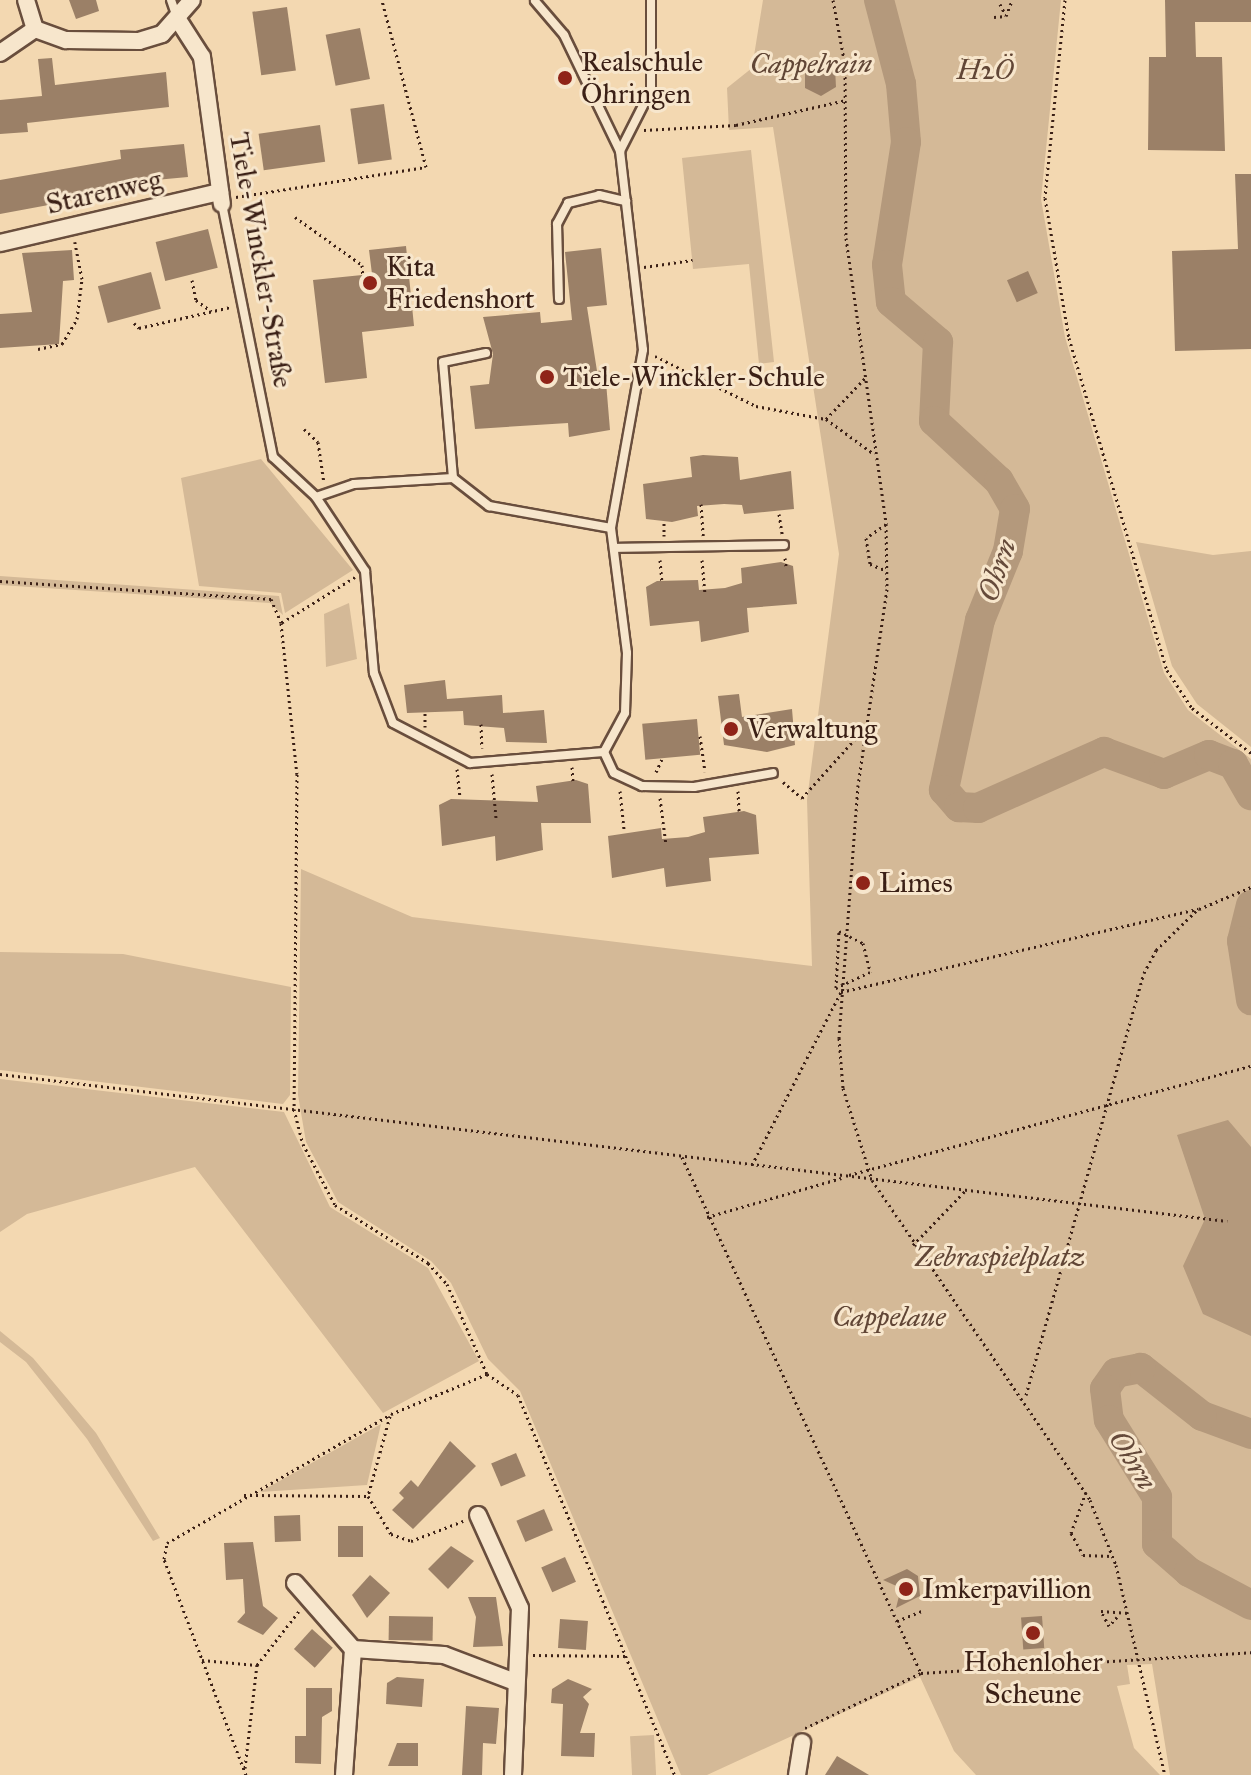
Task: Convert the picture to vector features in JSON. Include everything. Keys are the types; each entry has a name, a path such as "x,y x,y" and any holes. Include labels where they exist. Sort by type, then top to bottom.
{"street":[{"path":"26,0 35,29"},
{"path":"35,29 66,40 139,41 162,34 192,0"},
{"name":"Tiele-Winckler-Straße","path":"177,18 202,57 221,198"},
{"path":"0,53 35,29"},
{"name":"Starenweg","path":"0,243 221,198"},
{"path":"478,1515 520,1608 513,1775"},
{"path":"295,1583 353,1649 444,1655 515,1682"},
{"path":"344,1775 353,1649"},
{"path":"797,1775 802,1742"}],"lane":[{"path":"171,0 177,18"},
{"path":"620,151 651,90 651,0"},
{"path":"535,1 564,35 620,151 643,350 611,528 627,653 625,713 604,752 619,775 659,787 707,784 773,773"},
{"path":"559,299 557,224 568,203 599,195 626,201"},
{"name":"Tiele-Winckler-Straße","path":"221,198 273,457 316,497 365,571 374,673 393,723 456,757 487,762 604,752"},
{"path":"453,478 443,362 486,353"},
{"path":"316,497 406,477 453,478 489,506 611,528"},
{"path":"614,548 784,545"}],"path":[{"path":"221,198 376,177 426,167 382,0"},
{"path":"833,0 846,100 846,238 886,524 887,571 863,730 841,992 843,1088 872,1180 913,1245 1026,1397 1086,1492 1112,1556 1129,1613 1165,1775"},
{"path":"1006,16 1012,0"},
{"path":"1065,0 1045,198 1069,338 1167,670 1192,708 1251,753"},
{"path":"1000,4 1006,16"},
{"path":"994,17 1006,16"},
{"path":"620,151 632,131 736,125 846,100"},
{"path":"376,177 377,185"},
{"path":"295,217 362,265 363,278"},
{"path":"38,349 62,344 77,319 82,279 72,227"},
{"path":"632,269 692,260"},
{"path":"192,280 196,300 211,311"},
{"path":"134,323 139,328 242,304"},
{"path":"643,350 756,406 826,419 874,454"},
{"path":"826,419 866,377"},
{"path":"304,429 318,442 326,494"},
{"path":"701,504 705,592"},
{"path":"779,514 784,545"},
{"path":"886,524 866,538 870,564 887,571"},
{"path":"659,548 662,581"},
{"path":"281,623 365,571"},
{"path":"0,581 271,599 281,623 297,774 294,1109 316,1178 335,1205 428,1263 447,1284 487,1374 518,1395 675,1775"},
{"path":"481,724 496,818"},
{"path":"773,773 802,798 863,730"},
{"path":"700,736 707,784"},
{"path":"456,757 460,798"},
{"path":"619,775 624,830"},
{"path":"659,787 666,845"},
{"path":"752,1165 841,992 1199,909 1251,887"},
{"path":"1026,1397 1144,973 1156,950 1199,909"},
{"path":"842,985 870,972 863,943 846,932"},
{"path":"707,1217 869,1169 1251,1066"},
{"path":"0,1074 1227,1221"},
{"path":"682,1157 707,1217 921,1673"},
{"path":"913,1245 966,1190"},
{"path":"246,1774 164,1559 167,1543 242,1495 391,1414 487,1374"},
{"path":"391,1414 368,1496 391,1534 411,1541 478,1515"},
{"path":"1086,1492 1071,1533 1083,1555 1112,1556"},
{"path":"242,1495 368,1496"},
{"path":"246,1774 257,1665 308,1598"},
{"path":"897,1621 924,1610"},
{"path":"1117,1617 1113,1612 1101,1611 1109,1626 1117,1617 1129,1613"},
{"path":"802,1742 806,1724 921,1673 1251,1652"},
{"path":"518,1654 628,1656"},
{"path":"202,1660 257,1665"}],"green space":[{"name":"Cappelaue","path":"763,0 1061,0 1041,199 1065,337 1164,673 1188,710 1251,759 1251,1775 1170,1775 1152,1664 1127,1665 1130,1684 1117,1686 1134,1748 1160,1775 976,1775 954,1751 920,1677 707,1775 681,1775 520,1391 488,1359 451,1283 431,1261 338,1202 306,1142 298,1095 301,869 412,917 812,966 807,800 839,554 773,127 729,130 727,88 752,68"},
{"path":"751,150 774,362 759,364 749,264 693,269 682,158"},
{"path":"261,459 353,570 285,613 281,593 199,586 181,478"},
{"path":"1136,542 1213,555 1251,551 1251,747 1197,704 1172,666"},
{"path":"0,576 279,596 283,615 270,603 0,585"},
{"path":"349,603 357,659 326,667 324,614"},
{"path":"0,952 123,954 291,987 290,1095 283,1104 0,1070"},
{"path":"0,1079 284,1112 330,1207 428,1268 479,1361 383,1413 195,1167 27,1214 0,1232"},
{"path":"0,1331 33,1358 96,1433 160,1538 153,1541 87,1439 26,1362 0,1342"},
{"path":"381,1424 367,1485 260,1492"},
{"path":"654,1735 656,1775 632,1775 630,1736"}],"shaded area":[{"path":"1228,1120 1251,1147 1251,1336 1203,1314 1183,1266 1205,1219 1177,1135"}],"building":[{"path":"69,0 96,0 99,11 76,19"},
{"path":"1165,0 1251,0 1251,22 1195,22 1196,57 1222,57 1225,151 1148,150 1149,57 1166,57"},
{"path":"287,7 296,70 261,75 252,12"},
{"path":"360,28 370,79 336,86 326,35"},
{"path":"52,58 55,85 166,72 169,107 27,123 28,132 0,134 0,100 42,96 38,59"},
{"path":"820,61 835,69 836,87 821,96 805,88 805,70"},
{"path":"384,104 392,159 358,164 350,109"},
{"path":"320,125 325,162 264,170 259,134"},
{"path":"184,144 188,177 123,183 124,191 0,214 0,180 121,159 120,150"},
{"path":"1235,174 1251,174 1251,349 1175,351 1172,251 1238,249"},
{"path":"208,229 218,268 165,281 156,242"},
{"path":"406,246 414,326 362,332 367,378 325,383 313,280 372,274 369,250"},
{"name":"Tiele-Winckler-Schule","path":"601,248 607,305 587,307 597,371 605,370 610,430 569,437 568,423 475,429 470,386 489,384 493,354 483,317 540,312 541,323 572,320 565,252"},
{"path":"72,250 74,280 63,281 59,344 0,348 0,314 32,312 22,253"},
{"path":"1028,271 1038,293 1017,302 1007,280"},
{"path":"151,272 161,309 108,323 98,286"},
{"path":"690,457 738,457 740,480 791,471 794,509 744,514 742,505 724,504 697,506 698,516 672,522 646,519 643,484 692,477"},
{"path":"781,562 793,566 797,604 747,608 749,632 701,642 699,621 650,626 646,587 657,581 698,580 699,590 725,588 742,583 741,568"},
{"path":"445,680 447,699 502,695 503,713 544,710 547,743 506,742 504,728 464,725 463,711 407,713 404,685"},
{"path":"739,694 742,717 792,709 795,745 767,752 724,745 718,696"},
{"path":"697,719 700,755 645,760 642,724"},
{"path":"576,780 588,784 591,823 541,823 543,850 496,861 495,836 442,846 439,805 451,799 538,802 536,786"},
{"path":"744,811 756,815 759,854 709,858 711,881 666,887 664,868 612,878 608,836 661,828 662,839 688,837 705,832 703,817"},
{"path":"450,1441 476,1466 413,1529 392,1510 404,1498 399,1493 411,1480 418,1487"},
{"path":"516,1453 526,1476 501,1487 491,1464"},
{"path":"544,1509 553,1530 525,1542 516,1521"},
{"path":"300,1515 301,1541 275,1542 274,1516"},
{"path":"338,1526 363,1526 363,1557 338,1557"},
{"path":"253,1542 263,1606 278,1618 263,1635 237,1622 245,1613 243,1579 226,1580 224,1543"},
{"path":"451,1546 474,1561 448,1589 428,1569"},
{"path":"565,1557 576,1582 552,1592 541,1568"},
{"name":"Imkerpavillion","path":"907,1569 918,1576 920,1596 896,1608 901,1588 883,1580"},
{"path":"370,1575 390,1593 367,1618 352,1595"},
{"path":"468,1597 496,1597 503,1646 473,1647 476,1617"},
{"path":"389,1616 433,1617 433,1641 389,1640"},
{"name":"Hohenloher Scheune","path":"1042,1616 1044,1648 1023,1649 1021,1617"},
{"path":"560,1619 588,1621 586,1650 558,1648"},
{"path":"312,1629 333,1648 315,1668 294,1649"},
{"path":"397,1677 424,1679 422,1707 386,1704 387,1683"},
{"path":"568,1679 592,1689 583,1697 589,1704 580,1733 595,1733 594,1757 561,1756 563,1704 551,1703 552,1689"},
{"path":"306,1688 332,1688 332,1711 322,1717 321,1764 295,1763 295,1736 306,1736"},
{"path":"466,1706 499,1708 496,1744 483,1743 482,1775 462,1775"},
{"path":"397,1743 418,1743 418,1766 388,1766"},
{"path":"837,1756 869,1775 825,1775"}],"waterway":[{"name":"Ohrn","path":"879,0 901,84 906,142 887,265 891,302 938,342 934,421 999,481 1015,509 1008,551 980,620 944,790 959,807 978,808 1104,752 1164,774 1209,755 1233,764 1251,795"},
{"name":"Ohrn","path":"1251,905 1242,941 1251,1000"},
{"name":"Ohrn","path":"1251,1434 1202,1416 1141,1368 1116,1373 1105,1389 1109,1420 1157,1497 1157,1544 1189,1572 1251,1605"}],"place":[{"name":"Realschule Öhringen","path":"565,78"},
{"name":"Kita Friedenshort","path":"370,283"},
{"name":"Tiele-Winckler-Schule","path":"547,377"},
{"name":"Verwaltung","path":"731,729"},
{"name":"Limes","path":"863,883"},
{"name":"Imkerpavillion","path":"906,1589"},
{"name":"Hohenloher Scheune","path":"1033,1633"}],"park label":[{"name":"Cappelrain","path":"811,64"},
{"name":"H2Ö","path":"985,70"},
{"name":"Zebraspielplatz","path":"1000,1257"}]}
